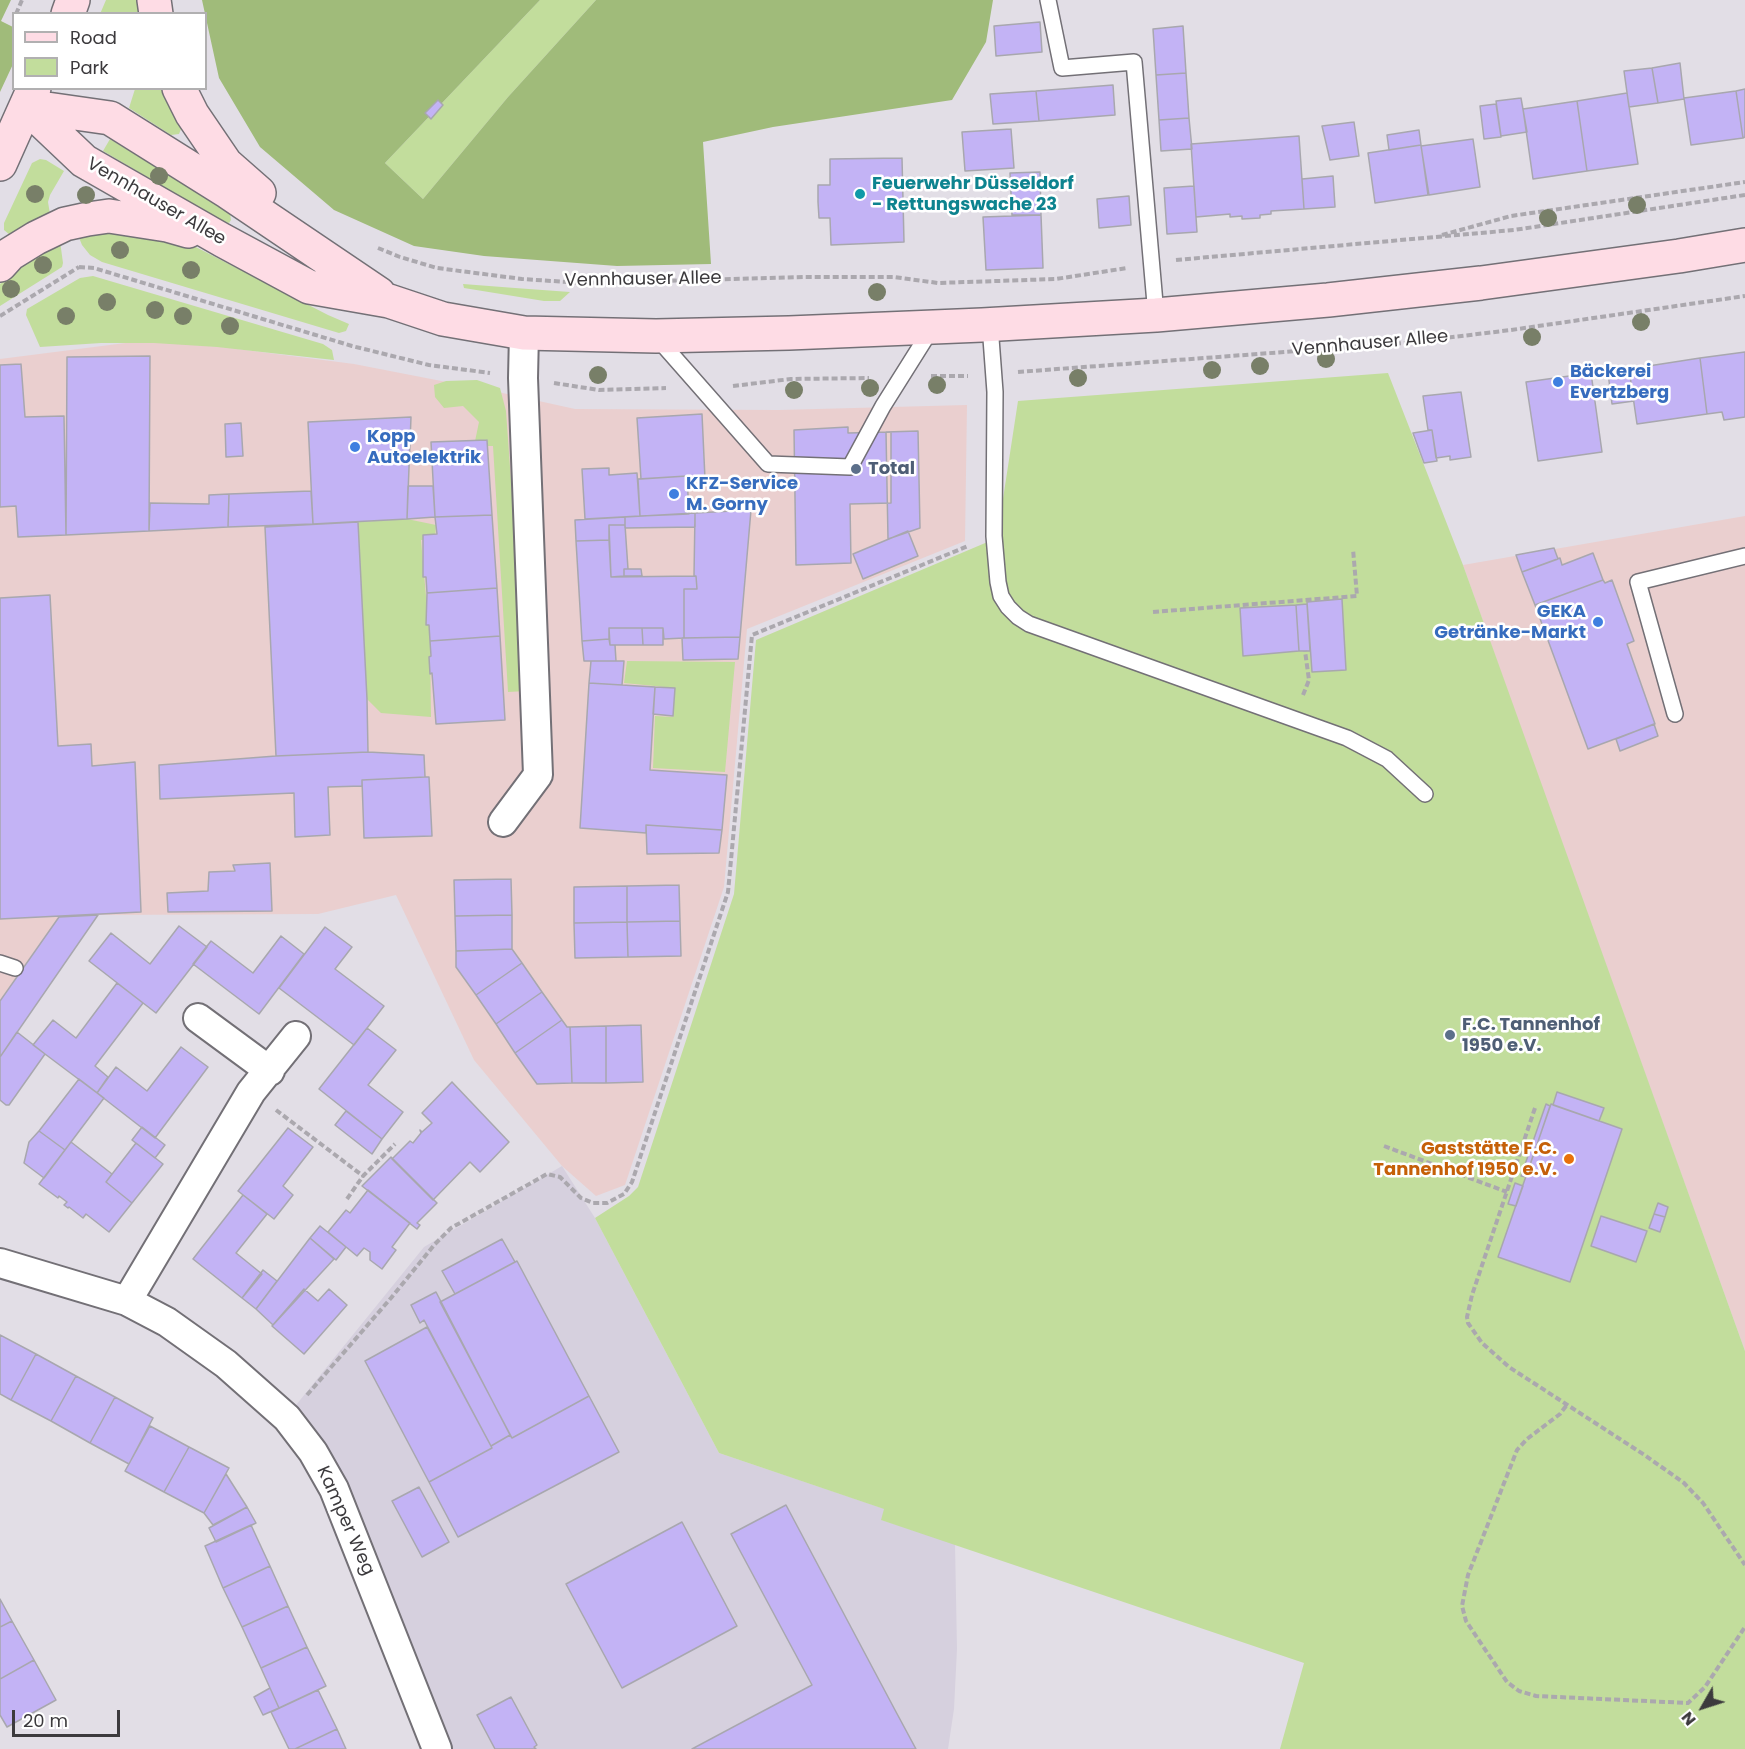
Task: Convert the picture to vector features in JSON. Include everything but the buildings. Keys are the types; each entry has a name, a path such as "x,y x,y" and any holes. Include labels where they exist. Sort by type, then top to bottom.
{"main road":[{"name":"Vennhauser Allee","path":"180,90 192,114 226,164 276,208 328,243 389,301"},
{"name":"Vennhauser Allee","path":"30,97 110,118 228,192 389,301"},
{"name":"Vennhauser Allee","path":"30,97 84,161 309,287 389,301 443,319 524,333 656,336 990,325 1156,315 1481,284 1745,245"},
{"path":"0,164 30,97"},
{"path":"0,265 10,254 65,224 109,216 168,225 222,240"}],"street":[{"path":"503,822 538,775 523,378 524,333"},
{"path":"198,1018 270,1071"},
{"path":"127,1301 251,1092 297,1036"},
{"name":"Kamper Weg","path":"0,1263 127,1301 166,1322 226,1364 286,1418 313,1452 334,1489 437,1749"}],"lane":[{"path":"1048,0 1062,68 1134,62 1156,315"},
{"path":"990,325 995,392 994,536 998,582 1001,596 1008,608 1018,617 1040,628 1347,738 1387,759 1425,794"},
{"path":"656,336 768,464 850,467 882,406 932,327"},
{"path":"1675,714 1638,582 1745,556"}],"path":[{"name":"Vennhauser Allee","path":"1433,237 1511,216 1745,183"},
{"name":"Vennhauser Allee","path":"375,247 437,268 482,275 583,283 805,277 894,277 948,282 1056,279 1151,264 1549,225 1745,195"},
{"path":"0,316 79,267 94,268 352,346 429,365 497,374"},
{"name":"Vennhauser Allee","path":"548,382 599,390 724,387 792,379 993,374 1404,343 1745,296"},
{"path":"286,1418 451,1228 547,1174 560,1177 581,1198 594,1203 607,1203 624,1194 632,1182 728,892 752,635 994,536"},
{"path":"1153,612 1357,596 1353,549"},
{"path":"1294,718 1308,680 1305,651"},
{"path":"251,1092 363,1176"},
{"path":"1534,1108 1472,1295 1468,1323 1494,1355 1566,1406 1646,1456 1684,1483 1703,1503 1745,1564"},
{"path":"347,1199 363,1176 394,1144"},
{"path":"1384,1146 1507,1192"},
{"path":"1566,1406 1560,1414 1527,1438 1517,1450 1468,1575 1462,1606 1466,1621 1507,1682 1519,1691 1536,1696 1688,1702 1705,1687 1745,1627"}],"shaded area":[{"path":"141,341 222,347 354,364 575,409 779,410 967,405 965,541 747,629 724,887 625,1185 596,1196 562,1166 474,1060 396,895 318,914 98,915 0,1057 0,359"},
{"path":"1745,516 1745,1351 1463,565"},
{"path":"562,1166 595,1218 719,1453 885,1509 882,1520 955,1544 957,1649 954,1709 948,1749 441,1749 292,1410 424,1247"}],"green space":[{"path":"0,0 11,0 1,21 12,26 12,66 0,92"},
{"path":"106,0 138,0 140,12 101,12"},
{"path":"202,0 540,0 385,163 423,199 508,97 596,0 993,0 986,42 952,100 773,127 703,142 711,264 617,266 484,256 414,246 334,210 260,147 219,78 207,23 207,12 205,12"},
{"path":"540,0 596,0 508,97 423,199 385,163"},
{"path":"135,90 162,90 180,126 179,134 171,135 129,108"},
{"path":"110,139 230,213 229,223 103,151"},
{"path":"40,159 64,171 50,195 48,202 50,214 10,235 4,230 4,223 32,163"},
{"path":"107,230 188,243 349,324 346,331 339,333 102,262 90,255 78,235"},
{"path":"60,241 62,267 0,306 0,284 21,266"},
{"path":"93,276 323,344 332,350 334,360 217,347 154,343 101,343 40,347 26,315 27,309 80,278"},
{"path":"463,284 570,292 560,301 544,301 464,288"},
{"path":"1388,373 1463,565 1745,1351 1745,1749 1280,1749 1304,1663 881,1520 884,1509 719,1453 595,1218 629,1196 638,1187 734,894 756,640 997,538 1018,401"},
{"path":"477,380 500,388 506,411 526,691 508,692 493,446 474,446 479,422 463,406 444,408 435,397 434,385 446,381"},
{"path":"407,519 436,525 435,540 421,540 430,641 431,717 381,713 367,699 358,522"},
{"path":"627,661 735,662 725,772 653,768 655,716 673,717 675,688 624,683"}],"place":[{"name":"Feuerwehr Düsseldorf - Rettungswache 23","path":"860,194"},
{"name":"Bäckerei Evertzberg","path":"1558,382"},
{"name":"Kopp Autoelektrik","path":"355,447"},
{"name":"Total","path":"856,469"},
{"name":"KFZ-Service M. Gorny","path":"674,494"},
{"name":"GEKA Getränke-Markt","path":"1598,622"},
{"name":"F.C. Tannenhof 1950 e.V.","path":"1450,1035"},
{"name":"Gaststätte F.C. Tannenhof 1950 e.V.","path":"1569,1159"}]}
